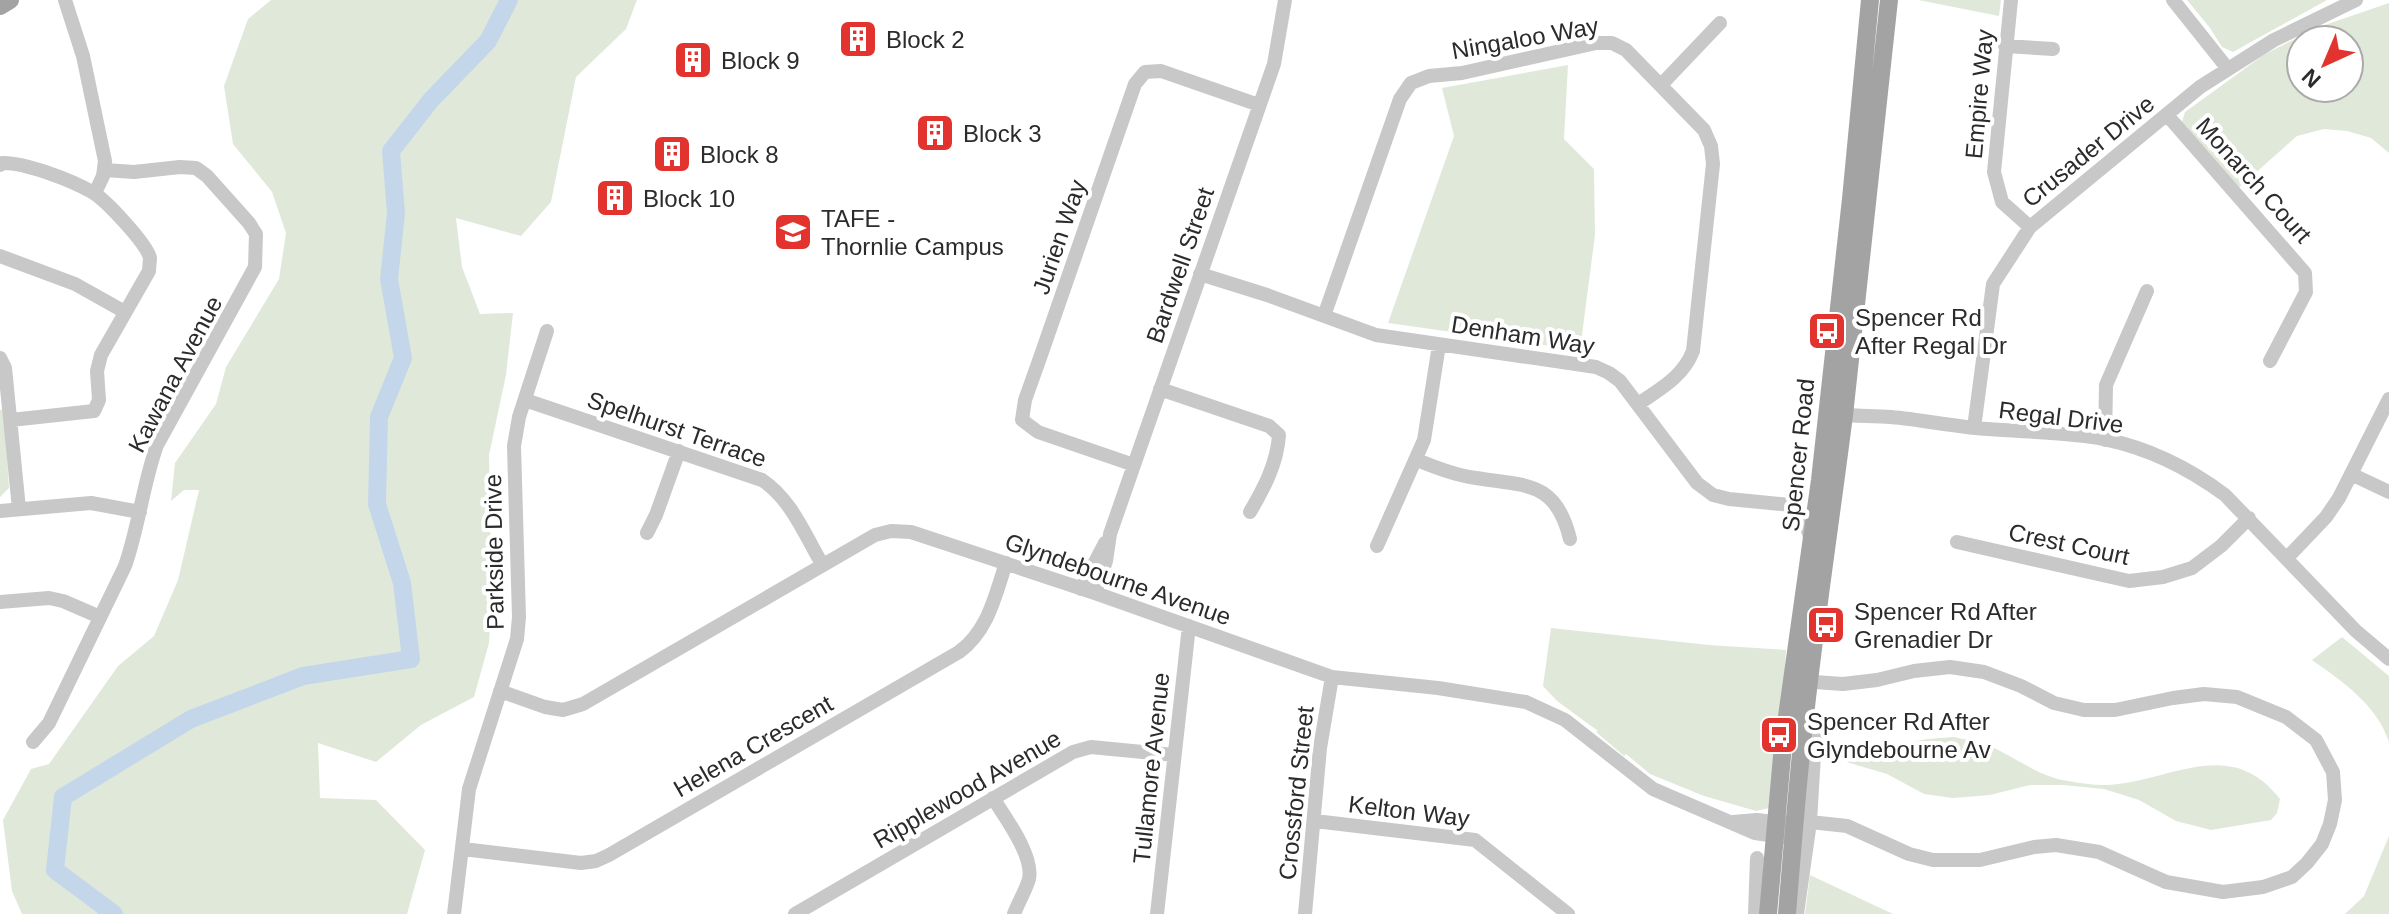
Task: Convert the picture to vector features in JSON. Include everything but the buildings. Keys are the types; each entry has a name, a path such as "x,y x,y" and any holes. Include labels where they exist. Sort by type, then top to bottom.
{"main road":[{"path":"0,6 10,0"},
{"name":"Spencer Road","path":"1767,914 1775,829 1831,522 1836,409 1832,365 1870,0"},
{"name":"Spencer Road","path":"1787,914 1799,828 1804,724 1801,614 1818,491 1855,319 1889,0"},
{"path":"1863,76 1873,47 1875,29 1886,25"},
{"path":"1832,365 1838,364 1844,333 1855,319"},
{"path":"1801,614 1806,620 1811,617 1823,532 1831,522"}],"street":[{"path":"51,0 76,31"},
{"path":"65,0 76,31 103,150 105,170 95,193"},
{"name":"Empire Way","path":"2011,0 1994,172 2002,202 2030,227"},
{"path":"2173,0 2228,69"},
{"name":"Crusader Drive","path":"1974,428 1993,284 2030,227 2200,87 2274,40 2356,0"},
{"name":"Bardwell Street","path":"1088,591 1274,64 1283,3"},
{"path":"1661,85 1720,23"},
{"name":"Ningaloo Way","path":"1324,316 1400,99 1411,83 1429,76 1462,73 1596,43 1612,43 1626,50 1704,130 1711,146 1713,164 1693,351 1679,376 1638,404"},
{"path":"2005,46 2053,49"},
{"name":"Jurien Way","path":"1134,465 1038,432 1022,420 1025,400 1135,84 1145,72 1161,71 1259,105"},
{"name":"Monarch Court","path":"2167,115 2305,273 2306,292 2270,361"},
{"path":"0,165 17,162 95,193 144,246 150,258 149,271 98,363 99,400 94,411 11,420"},
{"name":"Kawana Avenue","path":"33,742 49,723 125,566 157,445 255,267 256,234 207,176 196,168 134,172 105,170"},
{"path":"0,256 75,284 125,312"},
{"name":"Denham Way","path":"1200,274 1376,335 1596,367 1620,381 1697,483 1713,495 1731,500 1791,505"},
{"path":"2105,440 2106,385 2147,291"},
{"name":"Parkside Drive","path":"454,914 469,789 514,656 518,628 514,446 547,331"},
{"path":"1377,546 1417,460 1428,423 1439,345"},
{"path":"0,358 5,368 19,509"},
{"path":"1160,389 1269,426 1279,435 1278,450 1266,484 1250,512"},
{"path":"2287,558 2326,517 2339,498 2389,399"},
{"name":"Spelhurst Terrace","path":"525,400 762,480 785,499 822,564"},
{"name":"Regal Drive","path":"1836,409 1974,428 2105,440 2148,452 2178,465 2206,481 2249,518 2356,631 2389,659"},
{"path":"647,533 679,451"},
{"path":"1417,460 1459,475 1529,485 1542,491 1565,518 1570,539"},
{"path":"2351,474 2389,492"},
{"path":"1812,541 1803,517 1791,505 1818,491"},
{"path":"0,511 91,503 140,512"},
{"name":"Crest Court","path":"1957,542 2129,581 2163,577 2192,568 2221,546 2249,518"},
{"name":"Glyndebourne Avenue","path":"500,691 563,710 583,704 875,535 891,531 911,532 1332,677 1438,688 1526,702 1565,720 1653,789 1755,833 1775,829 1847,826 1909,854 1933,860 1980,860 2056,845 2099,852 2166,882 2223,892 2263,887 2292,877 2322,844 2330,824 2335,800 2333,772 2316,740 2286,717 2237,697 2204,694 2115,710 2084,710 2054,703 1984,672 1950,667 1843,684 1801,681"},
{"name":"Helena Crescent","path":"463,849 581,863 609,855 973,642 985,623 1006,563"},
{"path":"0,602 49,598 100,617"},
{"name":"Tullamore Avenue","path":"1157,914 1189,626"},
{"name":"Crossford Street","path":"1305,914 1320,748 1332,677"},
{"name":"Ripplewood Avenue","path":"800,913 1073,752 1091,747 1174,755"},
{"path":"993,798 1027,856 1029,879 1014,914"},
{"name":"Kelton Way","path":"1315,821 1475,840 1568,914"},
{"name":"Spencer Road","path":"1797,914 1799,828"},
{"path":"1755,914 1757,858"}],"green space":[{"path":"271,0 637,0 626,29 576,77 551,202 521,236 456,218 462,267 480,314 513,313 506,375 489,455 492,596 489,643 474,697 421,725 376,762 318,743 320,798 376,800 425,850 407,914 22,914 12,891 3,820 31,769 49,764 118,666 154,636 178,580 199,490 184,490 171,501 175,463 216,404 226,367 279,279 286,233 272,192 233,144 224,86 248,19"},
{"path":"1918,0 2001,0 1999,16"},
{"path":"2187,0 2327,0 2233,52 2222,47"},
{"path":"2389,3 2389,153 2371,138 2324,129 2297,136 2235,191 2181,125 2185,112 2265,54 2285,44 2285,104 2365,104 2365,24 2328,24"},
{"path":"1568,65 1564,139 1594,169 1595,235 1580,350 1388,323 1454,136 1442,88"},
{"path":"4,409 9,488 0,497 0,410"},
{"path":"1551,628 1786,650 1783,717 1769,808 1756,811 1704,796 1650,774 1557,701 1543,686"},
{"path":"2342,637 2389,676 2389,742 2368,706 2312,660"},
{"path":"1954,737 1990,746 2057,779 2086,784 2128,783 2196,767 2219,765 2240,769 2260,779 2280,799 2277,813 2271,820 2211,830 2176,821 2139,800 2104,789 2030,785 1990,795 1953,798 1924,794 1887,774 1824,758 1825,749 1869,751 1927,739"},
{"path":"2389,836 2389,914 2345,914 2364,896"},
{"path":"1810,875 1893,914 1805,914"}],"waterway":[{"path":"114,914 55,870 63,797 191,719 303,676 411,659 402,583 377,504 379,417 403,358 389,279 396,213 391,151 431,100 488,41 509,0"}],"place":[{"name":"Block 2","path":"858,39"},
{"name":"Block 9","path":"693,60"},
{"name":"Block 3","path":"935,133"},
{"name":"Block 8","path":"672,154"},
{"name":"Block 10","path":"615,198"},
{"name":"TAFE - Thornlie Campus","path":"793,232"},
{"name":"Spencer Rd After Regal Dr","path":"1827,331"},
{"name":"Spencer Rd After Grenadier Dr","path":"1826,625"},
{"name":"Spencer Rd After Glyndebourne Av","path":"1779,735"}]}
